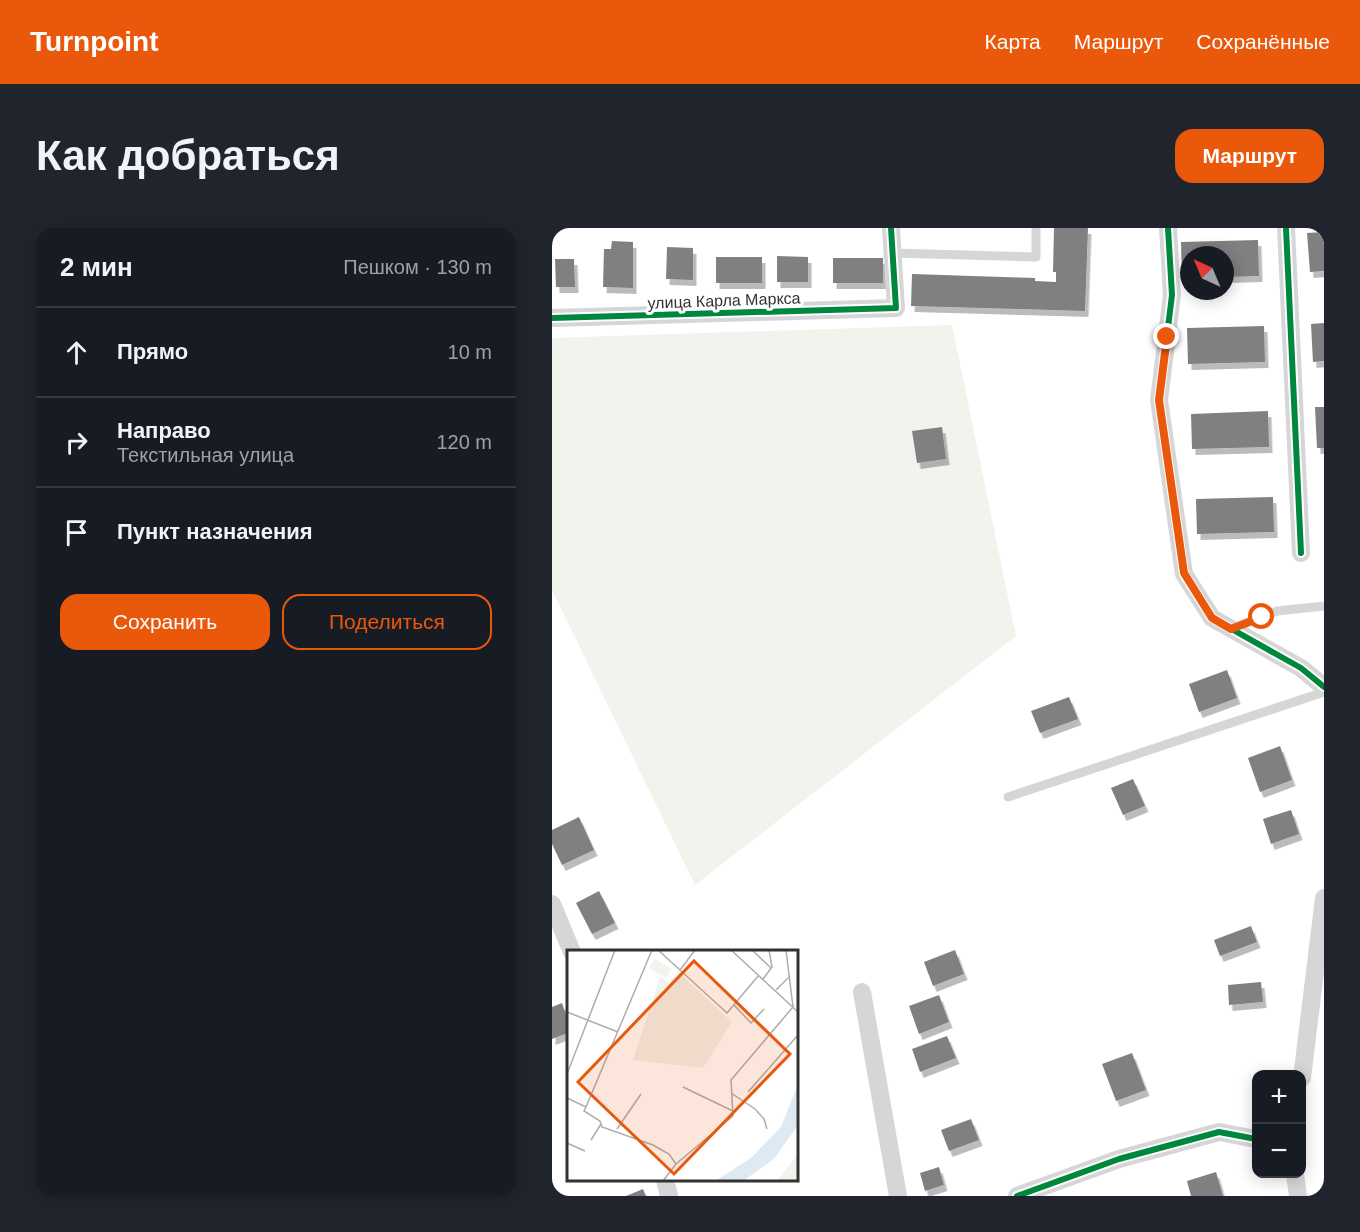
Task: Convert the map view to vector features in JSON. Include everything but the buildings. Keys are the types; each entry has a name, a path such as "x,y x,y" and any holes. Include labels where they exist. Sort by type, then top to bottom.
{"street":[{"path":"891,228 893,253"},
{"path":"1168,228 1172,295 1159,400 1184,573 1212,618 1301,668 1324,687"},
{"path":"1286,228 1301,553"},
{"name":"улица Карла Маркса","path":"552,318 896,308 893,253"},
{"path":"1303,1070 1324,898"},
{"path":"552,904 572,950"},
{"path":"862,992 898,1196"},
{"path":"1017,1196 1119,1159 1219,1132 1252,1139"},
{"path":"1296,1178 1298,1196"},
{"path":"665,1181 669,1196"}],"lane":[{"path":"893,253 1036,257 1036,228"},
{"path":"1231,629 1277,611 1324,606"},
{"path":"1008,797 1324,692"}],"shaded area":[{"path":"952,325 1016,636 695,885 552,590 552,338"}],"cycle path":[{"path":"552,318 896,308 891,228"},
{"path":"1168,228 1172,295 1159,400 1184,574 1212,618 1301,668 1324,687"},
{"path":"1286,228 1301,553"},
{"path":"1017,1196 1119,1159 1219,1132 1252,1138"}],"route":[{"path":"1167,337 1159,400 1184,573 1212,618 1231,629 1262,617"}]}
